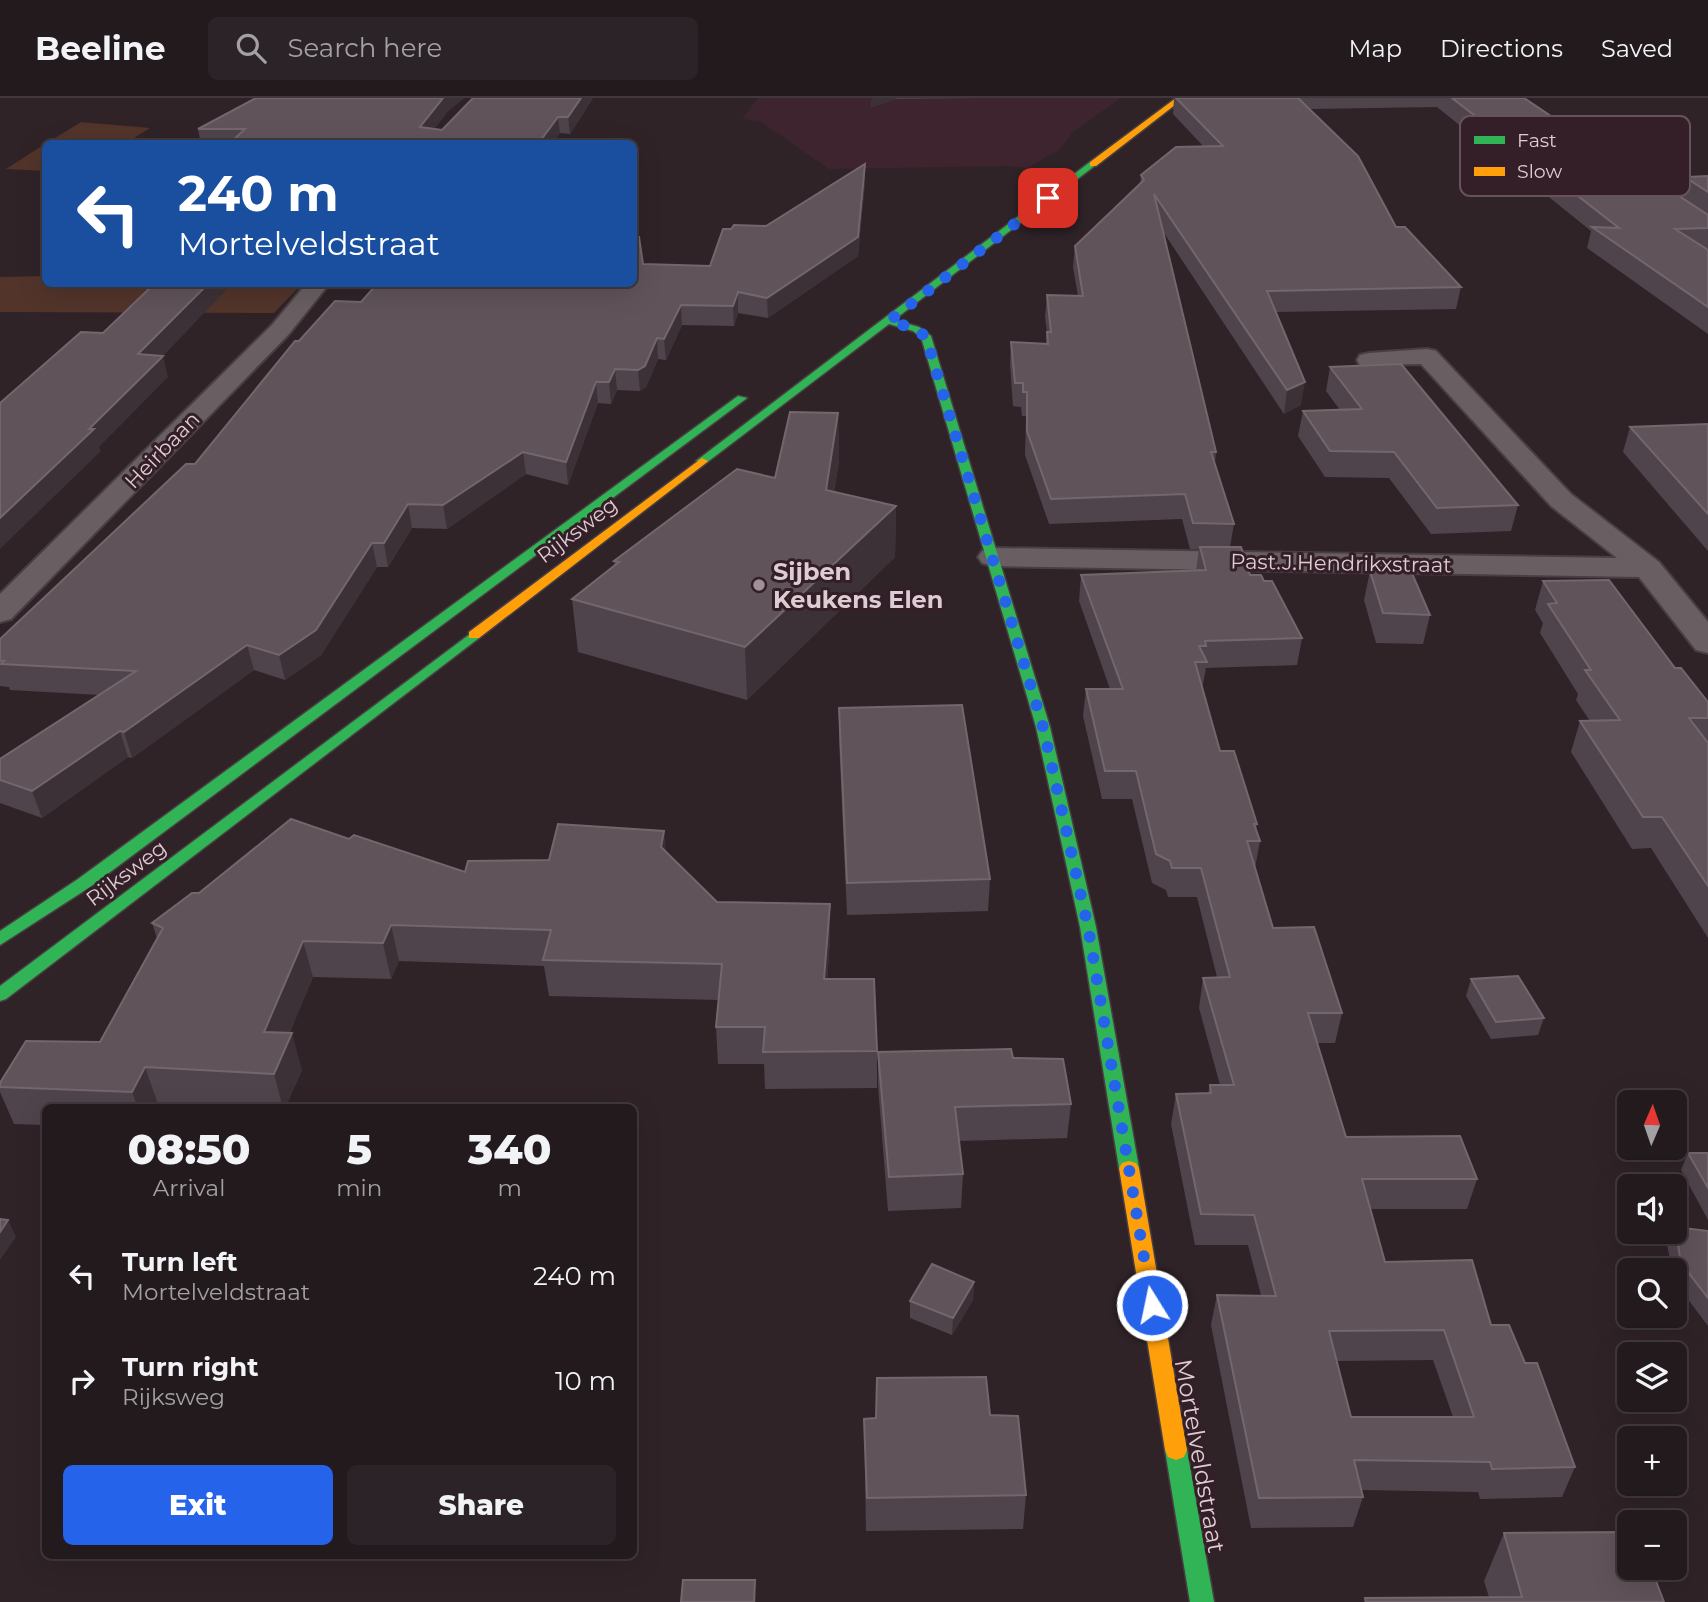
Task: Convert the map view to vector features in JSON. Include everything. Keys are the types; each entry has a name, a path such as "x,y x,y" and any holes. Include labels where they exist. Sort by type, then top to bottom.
{"main road":[{"name":"Rijksweg","path":"0,995 1180,98"},
{"name":"Mortelveldstraat","path":"889,321 916,329 926,337 1043,727 1088,927 1202,1602"},
{"name":"Rijksweg","path":"0,939 84,883 760,385"}],"street":[{"name":"Heirbaan","path":"0,612 270,340 315,287"},
{"path":"1369,360 1427,356 1561,500 1648,568 1708,643"},
{"name":"Past.J.Hendrikxstraat","path":"993,557 1648,568"}],"shaded area":[{"path":"758,98 1121,98 1073,132 1060,149 1027,168 829,169 760,121 742,119"},
{"path":"81,122 150,128 131,140 52,140"},
{"path":"42,146 42,171 6,169"},
{"path":"42,276 42,287 299,287 274,313 0,312 0,277"}],"building":[{"path":"256,98 443,98 420,127 442,130 473,98 581,98 568,117 558,117 541,140 233,140 245,129 198,129"},
{"path":"1176,98 1298,98 1358,156 1396,227 1405,227 1461,287 1267,291 1305,382 1287,390 1154,194 1216,452 1211,452 1234,524 1193,523 1185,494 1051,499 1027,431 1027,392 1023,392 1023,383 1015,383 1011,342 1048,344 1047,332 1051,332 1047,295 1083,296 1075,246 1144,180 1141,175 1176,147 1223,146"},
{"path":"1452,98 1524,98 1551,116 1475,116"},
{"path":"865,164 858,237 767,298 738,292 733,306 681,305 664,339 657,338 645,366 638,370 615,369 609,382 596,382 566,462 523,452 443,505 408,504 384,543 372,543 316,630 279,655 247,645 124,732 120,731 32,791 0,780 0,759 136,671 1,664 4,661 0,661 0,639 186,464 195,464 295,341 299,341 335,301 361,302 374,287 637,287 637,237 643,264 710,266 723,229 731,229 734,225 766,226"},
{"path":"1708,176 1708,192 1690,180 1690,177"},
{"path":"1578,196 1679,196 1708,215 1708,228 1675,229 1708,250 1708,307 1592,227 1619,228"},
{"path":"151,287 205,287 138,354 163,356 89,429 94,429 0,518 0,403 81,332 103,333"},
{"path":"1401,364 1518,505 1437,508 1394,452 1330,451 1303,411 1362,409 1330,367"},
{"path":"790,412 838,413 826,490 896,506 745,647 572,599 619,562 614,561 737,469 775,478"},
{"path":"1708,424 1708,514 1630,427"},
{"path":"1200,547 1241,547 1250,575 1261,575 1264,581 1272,581 1302,638 1205,641 1206,646 1199,646 1207,662 1195,662 1220,751 1234,751 1257,824 1254,824 1260,841 1247,841 1273,928 1314,927 1342,1013 1308,1013 1346,1137 1460,1136 1477,1179 1362,1179 1385,1262 1472,1260 1491,1325 1509,1325 1525,1363 1537,1363 1575,1467 1492,1469 1490,1462 1354,1460 1363,1497 1259,1498 1217,1295 1276,1296 1254,1215 1201,1214 1176,1094 1211,1093 1210,1085 1234,1085 1203,978 1230,977 1201,868 1172,868 1170,861 1156,854 1136,771 1105,771 1086,689 1123,689 1081,575 1206,570","holes":["1444,1330 1474,1417 1351,1417 1329,1331"]},
{"path":"1370,571 1411,571 1430,615 1383,613"},
{"path":"1609,580 1675,668 1681,668 1708,702 1708,718 1689,718 1708,743 1708,886 1662,817 1643,817 1580,721 1620,720 1585,670 1591,670 1548,604 1557,603 1543,581"},
{"path":"962,705 990,879 847,883 839,708"},
{"path":"291,819 349,839 354,835 465,872 468,861 549,860 558,824 664,831 661,847 717,902 830,904 824,979 874,979 877,1051 763,1052 765,1027 716,1027 722,964 543,960 551,930 391,925 383,943 303,941 264,1032 292,1033 274,1074 145,1067 132,1092 0,1087 26,1041 100,1042 163,928 152,923 192,893 199,893"},
{"path":"1518,976 1544,1018 1496,1022 1471,979"},
{"path":"1011,1049 1013,1058 1063,1059 1071,1104 955,1107 963,1174 889,1177 878,1052"},
{"path":"1688,1153 1708,1153 1708,1188"},
{"path":"0,1219 8,1220 0,1232"},
{"path":"1687,1228 1708,1231 1708,1298 1687,1271 1687,1258 1680,1258 1678,1244 1687,1244"},
{"path":"932,1264 974,1282 953,1318 910,1301"},
{"path":"986,1377 990,1415 1018,1416 1026,1495 867,1498 864,1419 876,1418 877,1378"},
{"path":"1617,1532 1617,1580 1656,1580 1664,1602 1366,1602 1365,1598 1522,1597 1504,1533"},
{"path":"683,1580 755,1580 754,1602 681,1602"}],"traffic: fast":[{"path":"702,461 1093,164"},
{"path":"889,321 916,329 926,336 1043,727 1088,927 1129,1168"},
{"path":"0,939 84,883 742,398"},
{"path":"0,995 474,635"},
{"path":"1176,1450 1202,1602"}],"traffic: slow":[{"path":"1093,164 1180,98"},
{"path":"474,635 702,461"},
{"path":"1129,1168 1176,1450"}],"place":[{"name":"Sijben Keukens Elen","path":"759,585"}],"route":[{"path":"1048,198 889,321 916,329 926,337 1043,727 1088,927 1152,1305"}]}
